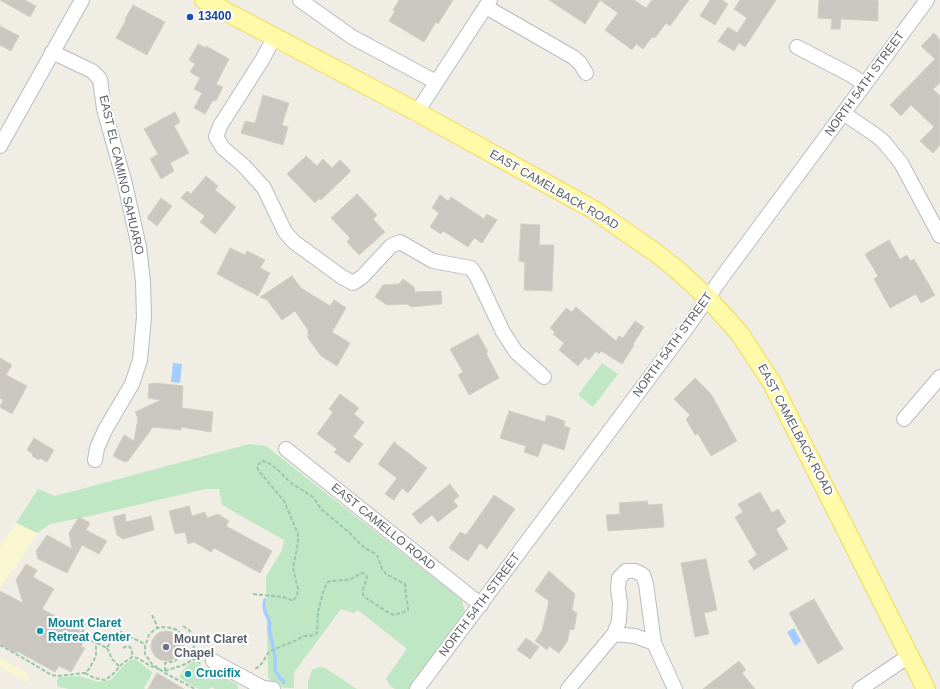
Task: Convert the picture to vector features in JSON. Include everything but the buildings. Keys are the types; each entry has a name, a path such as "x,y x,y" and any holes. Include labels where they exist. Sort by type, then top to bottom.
{"main road":[{"name":"EAST CAMELBACK ROAD","path":"204,0 417,112 599,214 656,253 707,297 740,334 772,383 926,689"}],"street":[{"path":"0,146 82,0"},
{"path":"300,0 352,37 436,82"},
{"name":"NORTH 54TH STREET","path":"417,689 481,605 927,0"},
{"path":"417,112 488,4 573,56 580,63 586,73"},
{"path":"274,38 262,60 220,126 216,137 223,148 244,166 264,188 285,232 294,242 342,277 353,283 362,278 391,246 400,242 433,261 471,268 477,277 506,337 516,352 544,377"},
{"path":"797,47 851,75 864,84"},
{"name":"EAST EL CAMINO SAHUARO","path":"52,52 92,71 100,79 104,109 125,184 138,247 143,282 144,317 140,360 132,384 102,436 97,448 95,460"},
{"path":"843,114 879,138 901,163 940,236"},
{"path":"904,419 940,377"},
{"name":"EAST CAMELLO ROAD","path":"286,449 481,605"},
{"path":"568,689 614,634 619,621 619,578 626,571 635,571 643,575 646,584 654,643 675,689"},
{"path":"614,634 635,636 654,643"},
{"path":"860,689 909,656"},
{"path":"213,661 266,689"}],"path":[{"path":"251,668 257,668 270,651 303,636 312,636 317,633 320,603 324,588 328,582 349,580 362,573 365,574 367,578 363,594 366,598 394,615 408,610 405,584 386,574 382,569 376,554 356,541 350,533 322,510 313,497 291,483 277,469 267,462 262,461 257,466 258,470 284,501 298,534 298,543 293,568 298,589 297,596 293,601 283,597 253,594"},
{"path":"152,615 158,628"},
{"path":"86,624 82,633 87,636 86,638 106,648 112,659 120,666"},
{"path":"165,672 165,664 175,661 182,654 184,647 180,633 166,627 158,628 149,635 145,644 145,654 152,664 165,672 195,689"},
{"path":"106,648 116,635 121,632 145,644"},
{"path":"183,640 193,636"},
{"path":"85,673 96,655 96,643"},
{"path":"0,645 52,675 85,673 94,678 105,680 128,659 132,658 137,658 155,669 165,672 186,664 193,659"},
{"path":"123,648 127,646 130,647 132,650 132,658"}],"green space":[{"path":"602,363 618,374 593,407 578,395"},
{"path":"249,444 266,446 462,600 465,612 412,689 395,689 390,686 386,678 407,649 358,610 354,613 341,609 295,671 294,688 278,686 268,678 266,577 282,550 284,540 222,505 219,489 205,489 50,524 37,533 16,523 38,489 55,496"},
{"path":"135,659 152,672 144,688 145,689 69,689 59,687 57,685 57,680 59,677 79,676 98,682 111,680 123,666 130,660"},
{"path":"193,661 238,685 238,689 215,689 211,687 209,689 199,689 186,682 179,677 184,669"},
{"path":"320,667 325,668 357,689 308,689 308,681 312,670"}],"sand":[{"path":"16,523 37,533 21,559 0,587 0,547"},
{"path":"0,658 28,674 29,683 0,667"}],"water":[{"path":"173,363 182,364 180,383 171,382"},
{"path":"794,628 801,641 795,646 787,632"}],"waterway":[{"path":"265,600 265,611 270,623 269,628 275,656 275,670 284,682"}],"place":[{"name":"13400","path":"190,17"},
{"name":"Mount Claret Retreat Center","path":"40,631"},
{"name":"Mount Claret Chapel","path":"166,647"},
{"name":"Crucifix","path":"188,674"}]}
